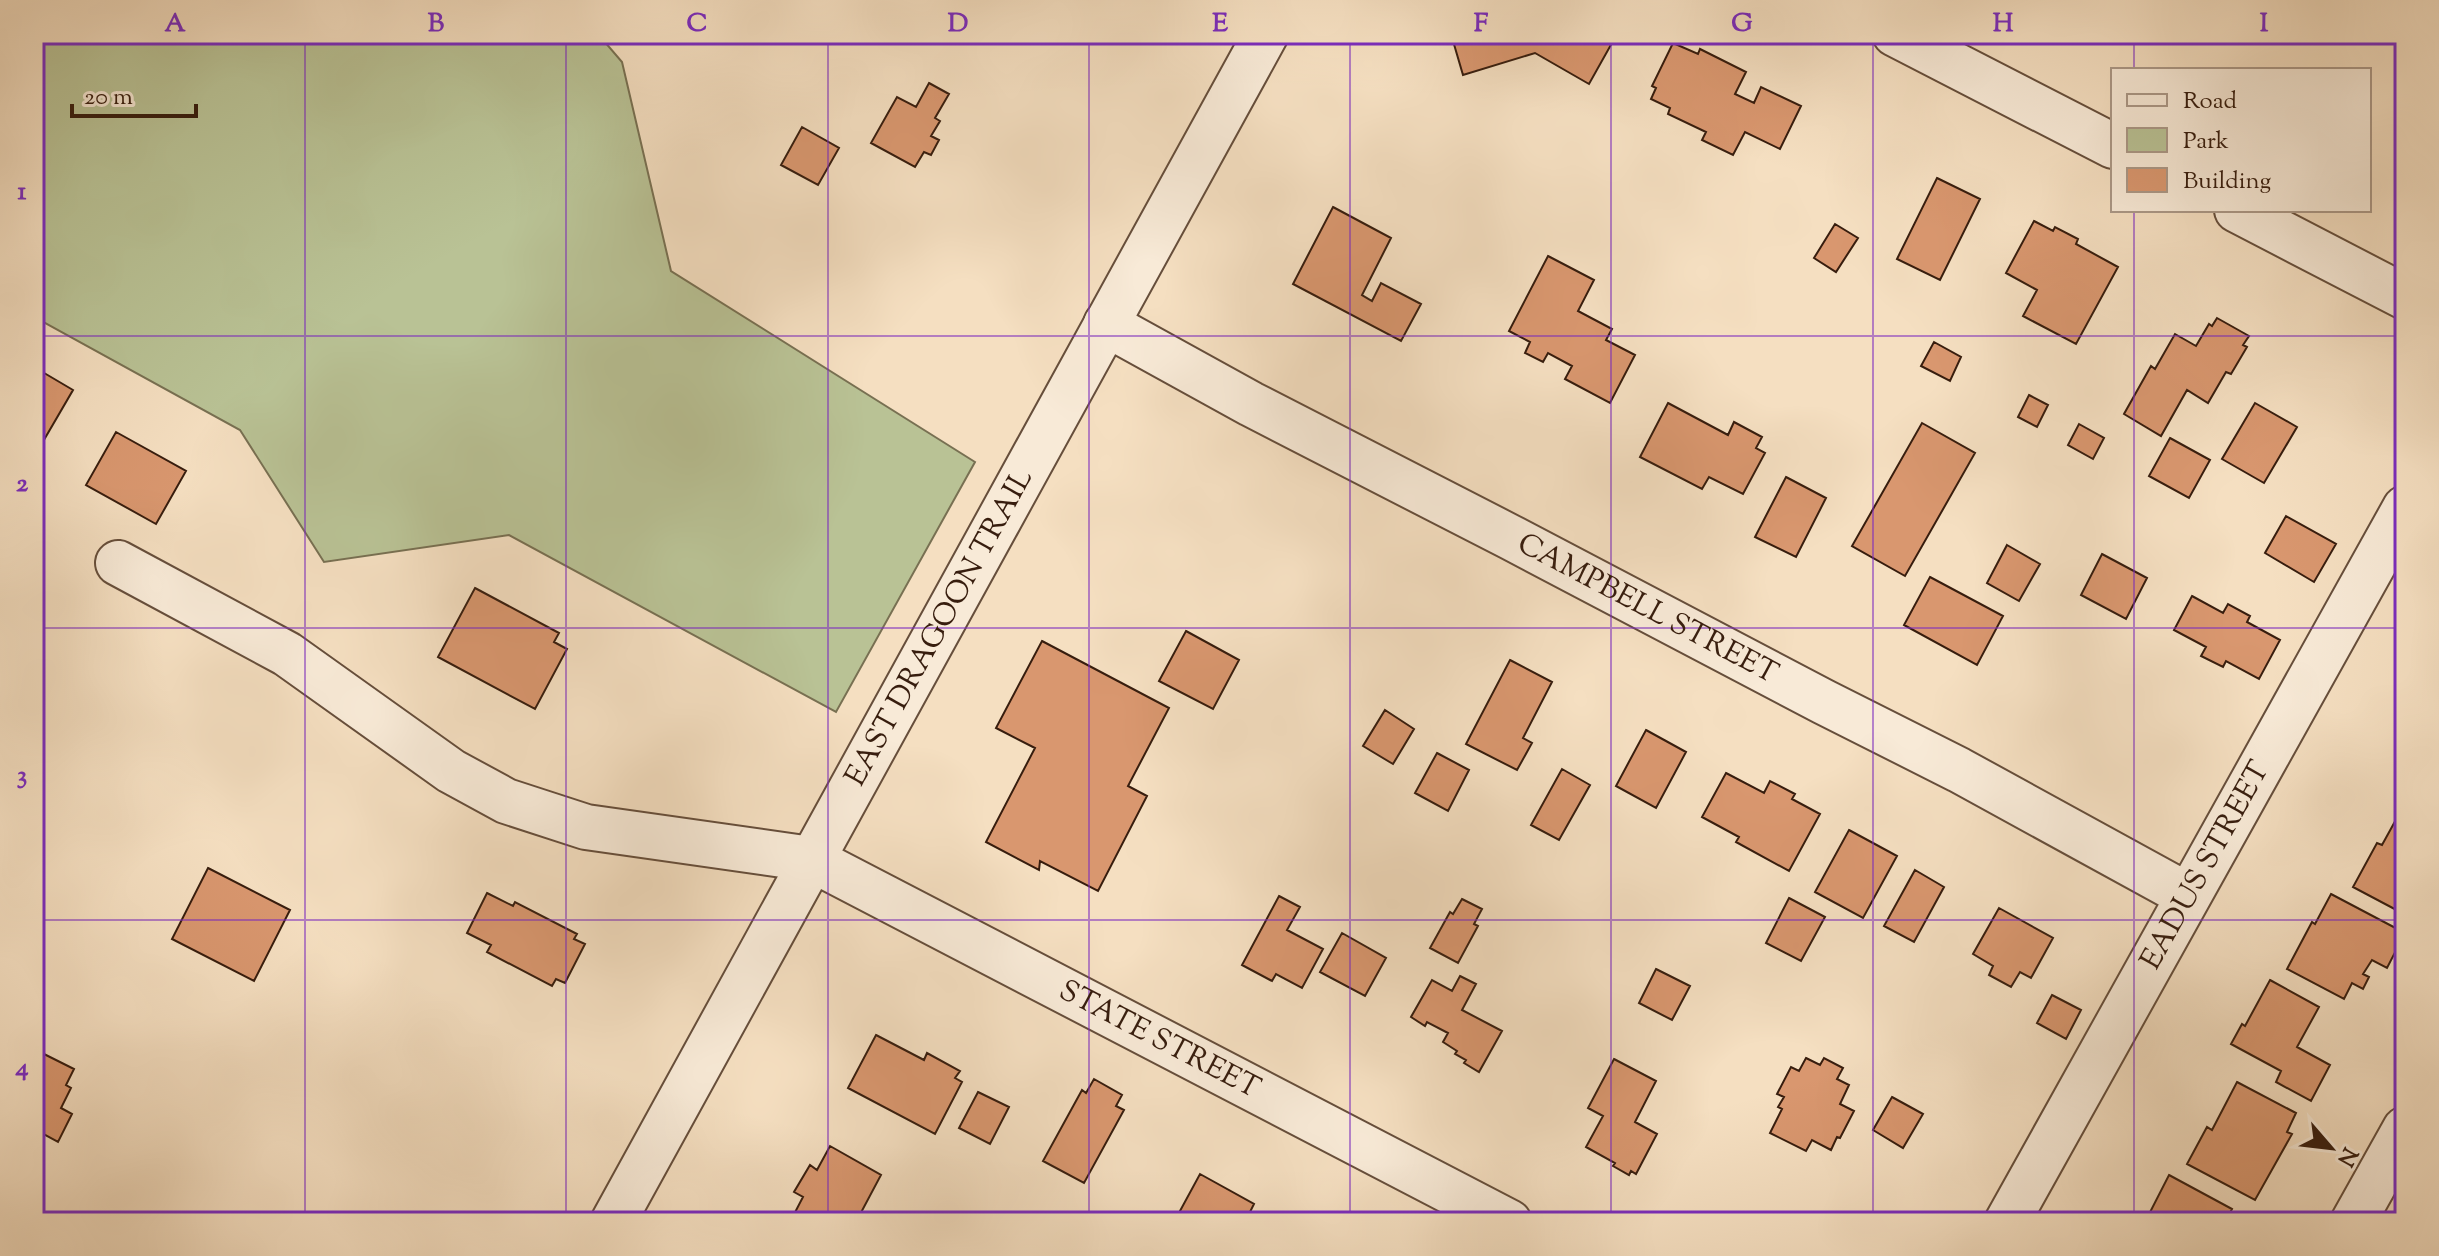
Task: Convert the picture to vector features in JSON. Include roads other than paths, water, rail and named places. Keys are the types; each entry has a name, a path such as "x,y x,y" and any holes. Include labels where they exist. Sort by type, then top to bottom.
{"street":[{"name":"EAST DRAGOON TRAIL","path":"613,1222 1266,34"},
{"path":"1895,34 2111,145"},
{"path":"2241,212 2405,297"},
{"name":"CAMPBELL STREET","path":"1106,324 1290,425 1959,770 2187,895"},
{"name":"EADUS STREET","path":"2007,1222 2405,508"},
{"name":"STATE STREET","path":"118,563 287,654 451,771 506,801 586,827 811,859 1509,1222"},
{"path":"2353,1222 2405,1129"}]}
